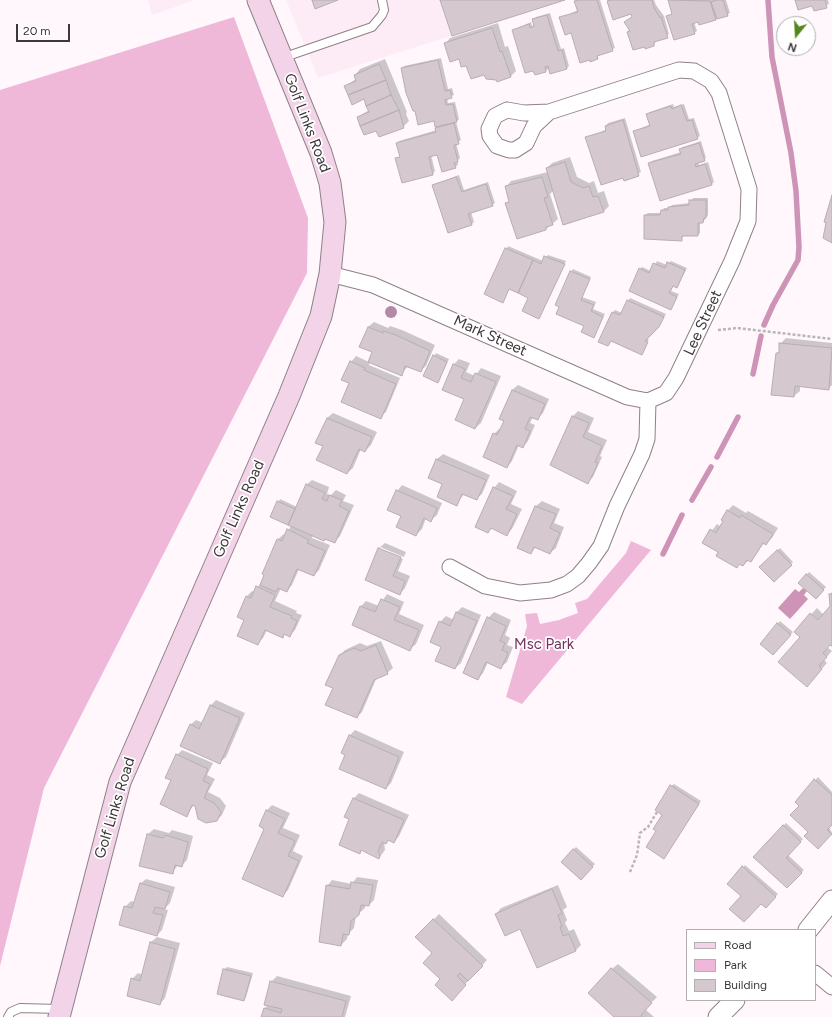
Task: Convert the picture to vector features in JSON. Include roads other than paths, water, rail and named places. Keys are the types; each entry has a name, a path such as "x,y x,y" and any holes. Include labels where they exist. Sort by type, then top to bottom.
{"main road":[{"name":"Golf Links Road","path":"60,1013 120,782 289,396 321,316 330,274 335,222 330,183 321,153 259,1"}],"street":[{"name":"Lee Street","path":"549,112 678,70 694,71 711,81 719,93 749,190 748,221 732,261 676,378 666,393 648,401"},
{"name":"Mark Street","path":"330,274 374,285 627,397 648,401"},
{"path":"450,567 485,586 520,593 551,590 567,584 578,576 601,546 617,506 642,454 647,439 648,401"},
{"path":"809,929 832,900"},
{"path":"816,974 832,987"},
{"path":"718,1017 734,1001"}],"lane":[{"path":"282,58 372,27 382,15 384,10 382,0"},
{"path":"8,1017 11,1012 20,1008 60,1013"}],"waterway":[{"path":"764,325 773,305 798,260 799,247 796,191 791,153 772,57 768,0"},
{"path":"753,374 761,336"},
{"path":"717,457 738,417"},
{"path":"692,500 711,467"},
{"path":"663,554 682,515"}],"park label":[{"name":"Msc Park","path":"544,645"}]}
